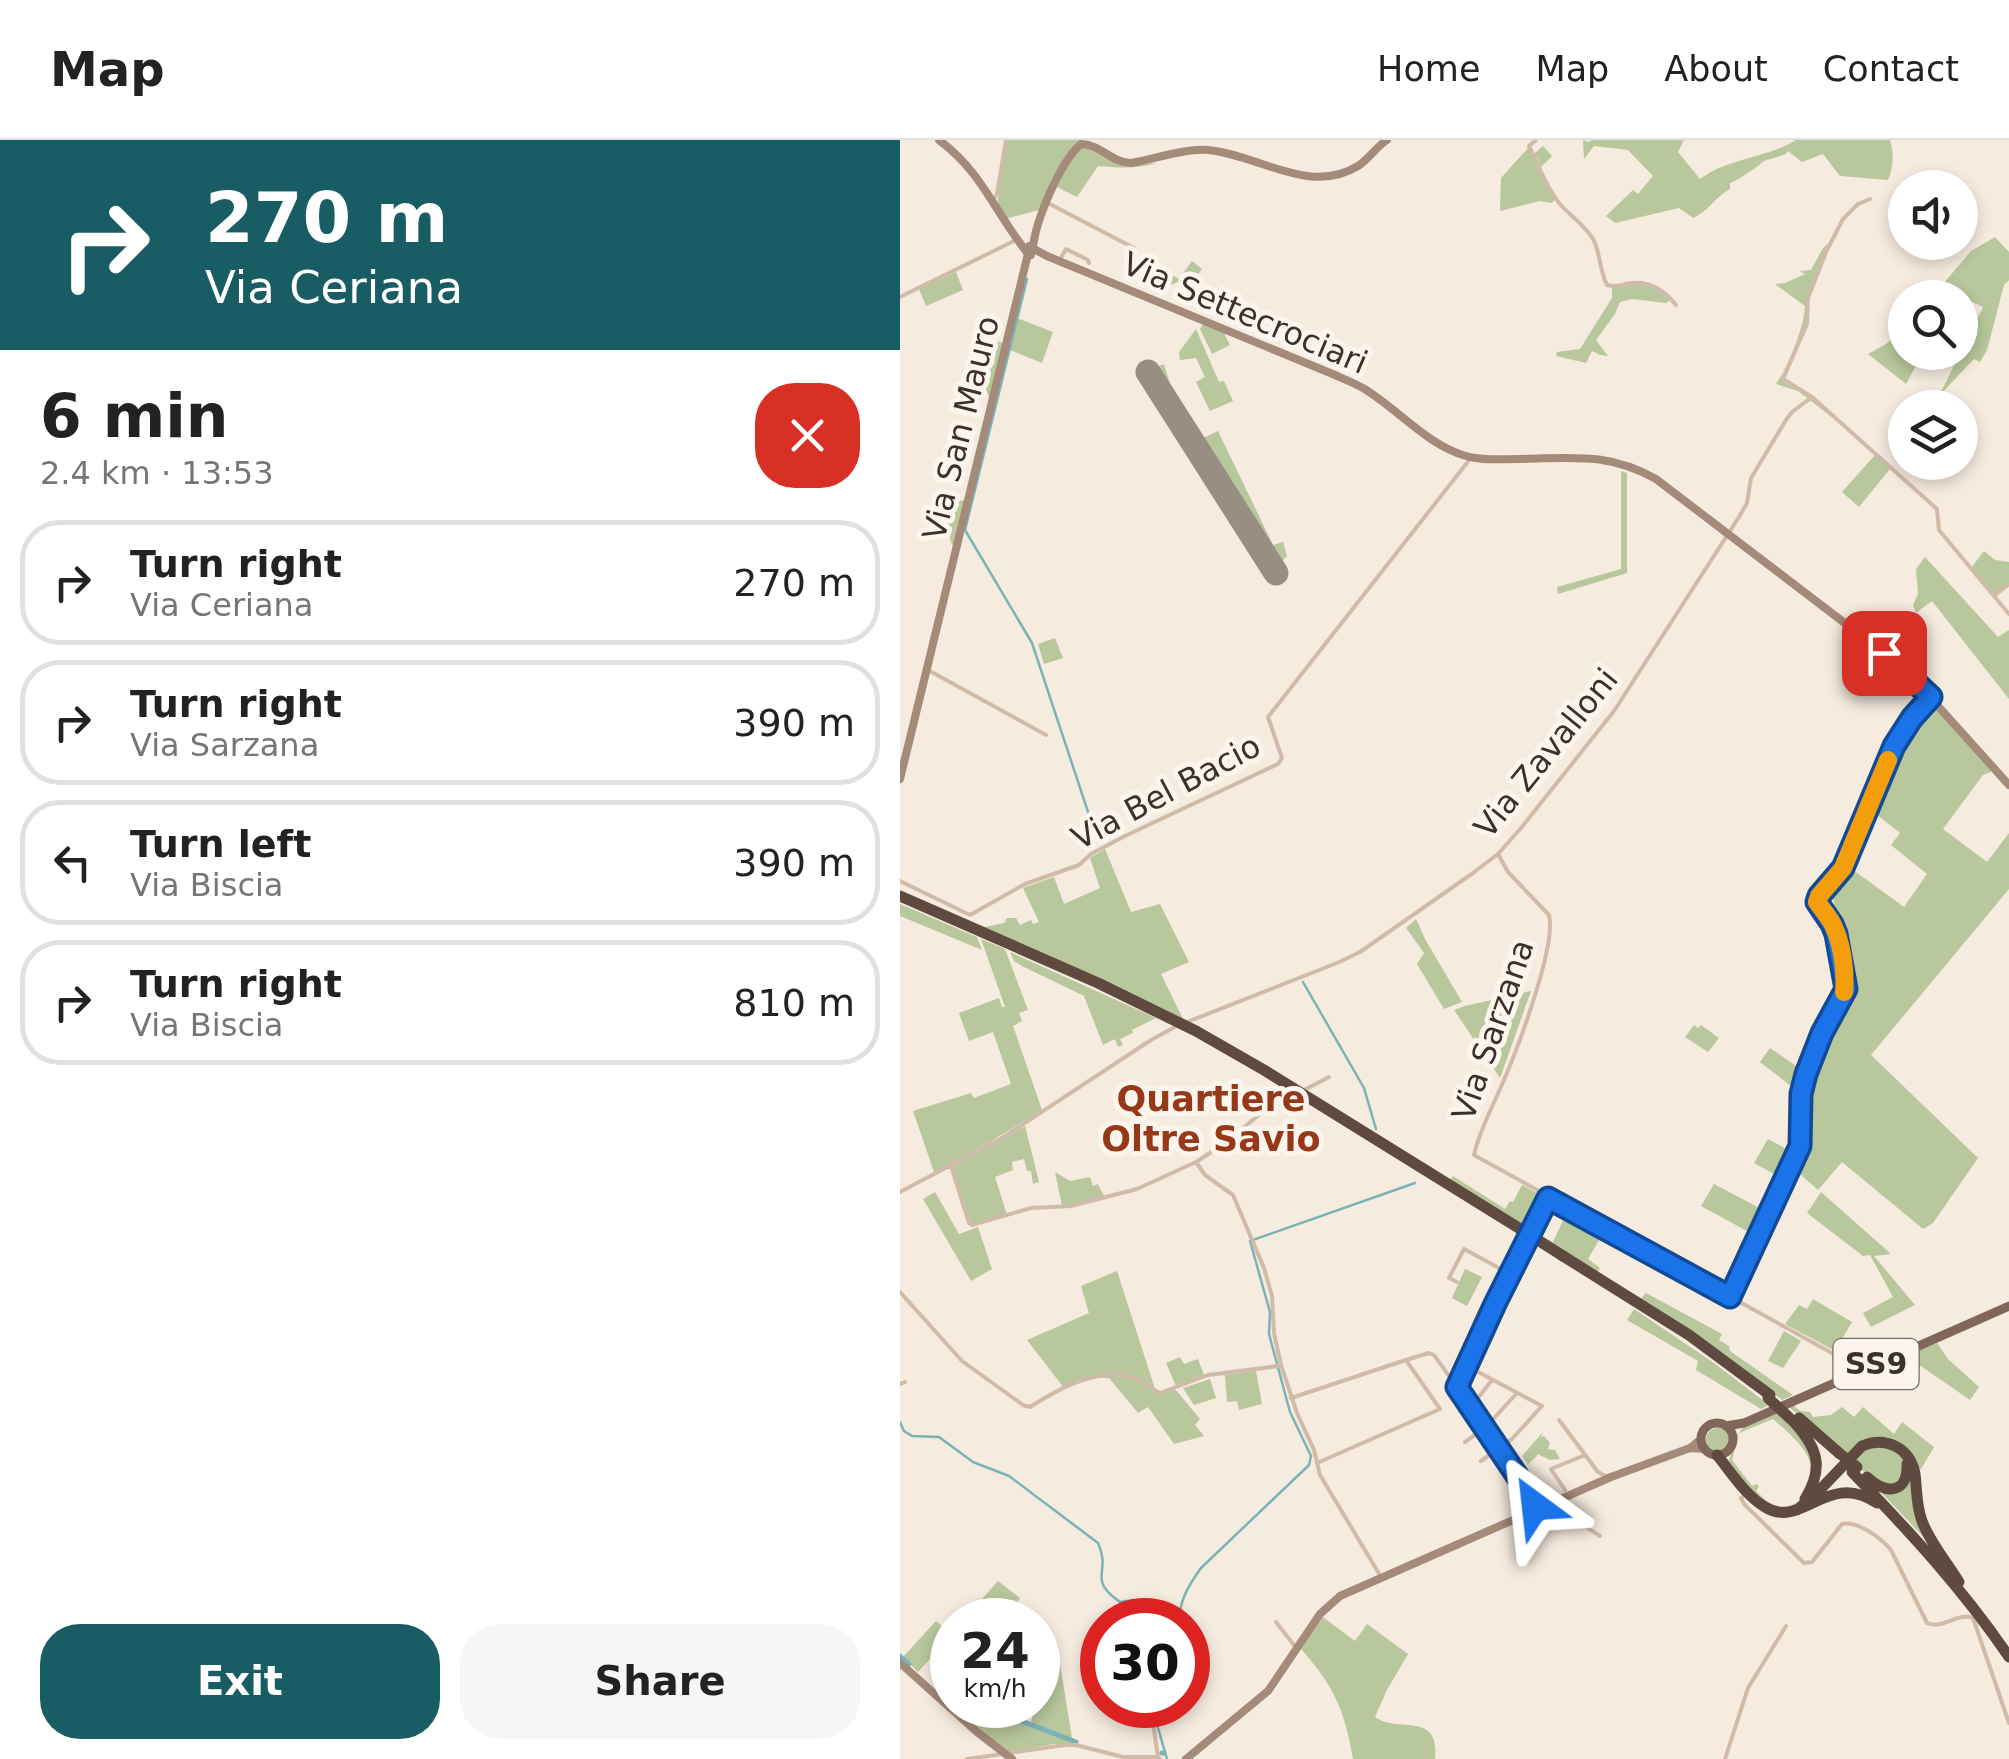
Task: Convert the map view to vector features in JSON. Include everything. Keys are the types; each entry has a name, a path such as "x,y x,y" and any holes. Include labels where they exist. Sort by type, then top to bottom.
{"highway":[{"path":"900,898 1132,1003 1229,1054 1686,1339 1769,1396 1874,1484 1892,1490 1904,1482 1906,1455"},
{"path":"1796,1510 1812,1487 1817,1468 1812,1446 1797,1421"},
{"path":"1796,1510 1862,1446 1883,1441 1892,1444 1906,1455 1914,1473 1927,1532 2009,1653"},
{"path":"1722,1457 1768,1510 1796,1510 1826,1495 1850,1492 1872,1499 1906,1528"},
{"path":"1855,1469 1956,1584 2009,1653"},
{"path":"1855,1469 1959,1582"}],"main road":[{"name":"Via Settecrociari","path":"938,140 978,178 1028,250 1335,375 1364,389 1450,451 1471,458 1587,458 1633,466 1884,653 1931,697 2009,785"},
{"name":"Via San Mauro","path":"900,779 1028,250 1080,143 1090,144 1125,163 1212,150 1316,177 1332,176 1358,166 1386,140"},
{"path":"1028,250 1046,256"},
{"name":"SS9","path":"1729,1430 2009,1306"},
{"path":"1718,1424 1729,1430 1732,1445 1722,1457 1703,1444 1704,1430 1710,1426 1718,1424"},
{"path":"1186,1759 1268,1690 1328,1604 1340,1596 1520,1517 1599,1477 1703,1444"},
{"path":"900,1663 976,1732 1010,1757"}],"street":[{"path":"993,202 1006,140"},
{"path":"1536,140 1529,146 1546,186 1590,234 1607,285 1652,285 1676,305"},
{"path":"1870,199 1843,218 1826,252 1808,298 1808,324 1784,381 1804,390 1937,509 1939,530 2009,614"},
{"path":"1048,205 1134,248"},
{"path":"1059,261 1066,249 1089,263"},
{"path":"900,297 1028,250"},
{"name":"Via Zavalloni","path":"1187,1022 1360,952 1498,854 1594,739 1746,505 1751,478 1786,420 1812,397"},
{"name":"Via Bel Bacio","path":"900,881 970,915 1025,884 1079,865 1108,845 1281,762 1268,718 1471,458"},
{"path":"1995,595 2009,584"},
{"path":"928,670 1046,735"},
{"path":"1730,1297 1800,1146 1801,1094 1806,1074 1846,989 1836,934 1817,902 1819,896 1843,868 1894,746 1931,697"},
{"name":"Via Sarzana","path":"1498,854 1508,872 1549,915 1552,924 1542,971 1474,1155 1864,1370"},
{"path":"900,1192 1002,1138 1175,1027"},
{"path":"1306,1089 1329,1077"},
{"path":"951,1166 972,1225 1031,1208 1071,1206 1122,1194 1196,1162 1270,1106 1287,1100"},
{"path":"1196,1162 1206,1175 1233,1195 1272,1296 1278,1366 1320,1475 1381,1577"},
{"path":"1457,1387 1548,1198"},
{"path":"1457,1282 1449,1278 1464,1249 1510,1274"},
{"path":"900,1292 962,1361 1030,1407 1065,1386 1094,1377 1133,1377 1160,1393 1208,1375 1278,1366"},
{"path":"1291,1398 1429,1353 1434,1355 1537,1506 1554,1509 1600,1536"},
{"path":"1317,1462 1440,1408 1406,1360"},
{"path":"1466,1366 1542,1406 1512,1439 1480,1461"},
{"path":"1470,1408 1493,1380"},
{"path":"1465,1442 1485,1428 1517,1393"},
{"path":"1559,1420 1599,1477"},
{"path":"1564,1487 1551,1469 1585,1455"},
{"path":"1748,1491 1741,1498 1744,1504 1804,1563 1812,1562 1842,1524 1853,1523 1891,1550 1927,1624 1934,1626 1966,1615 1973,1618 2009,1722"},
{"path":"1276,1622 1297,1649"},
{"path":"1725,1759 1748,1688 1786,1626"},
{"path":"967,1759 1010,1757 1064,1745 1124,1757 1159,1758 1154,1728"}],"green space":[{"path":"1007,140 1081,140 1039,210 1005,219 997,206"},
{"path":"1583,140 1684,140 1678,152 1700,179 1796,140 1890,140 1893,160 1888,180 1840,176 1823,154 1802,162 1788,151 1730,183 1730,189 1693,218 1679,208 1615,223 1606,216 1633,190 1638,194 1653,176 1628,150 1594,146 1584,159"},
{"path":"1543,146 1552,156 1541,167 1555,200 1500,211 1501,178 1528,148 1546,184 1534,154"},
{"path":"1085,147 1121,165 1157,163 1128,168 1098,166 1077,197 1057,187 1071,157"},
{"path":"1995,237 2009,252 2009,280 2004,285 1987,350 1980,362 1978,317 1983,307 1978,305 1978,280 1946,280 1963,260 1978,260 1978,247"},
{"path":"1830,242 1807,296 1808,317 1796,351 1782,375 1786,384 1802,391 1837,421 1798,391 1776,384 1795,347 1805,306 1775,284 1805,274 1800,271 1811,270"},
{"path":"1146,260 1179,279 1192,261 1202,269 1190,286 1178,282 1167,286 1140,270"},
{"path":"956,272 963,290 926,306 919,289"},
{"path":"1638,284 1653,287 1670,300 1620,302 1596,340 1608,356 1592,351 1586,363 1556,356 1557,352 1580,349 1612,298 1612,288"},
{"path":"1017,318 1053,332 1042,363 1010,350"},
{"path":"1203,324 1224,333 1230,345 1212,354 1200,329"},
{"path":"1196,329 1219,382 1224,381 1233,401 1210,411 1196,382 1205,377 1196,358 1180,360 1179,352"},
{"path":"983,338 1003,343 990,399 970,353 979,350"},
{"path":"1888,342 1888,370 1868,354"},
{"path":"1164,364 1170,384 1203,438 1218,431 1273,545 1283,542 1287,556 1279,571 1151,369"},
{"path":"1888,370 1914,370 1906,384"},
{"path":"1952,370 1964,370 1945,390"},
{"path":"1875,455 1888,467 1859,507 1842,492"},
{"path":"1621,471 1627,473 1627,573 1558,594 1557,587 1621,569"},
{"path":"965,500 953,547 938,505"},
{"path":"1984,551 1995,560 2009,562 2009,583 1996,596 1971,568"},
{"path":"1925,557 1998,637 2009,630 2009,699 1932,601 1916,613 1916,569"},
{"path":"1055,638 1063,658 1044,664 1038,644"},
{"path":"1929,704 1993,771 1983,775 1943,829 1987,862 2009,833 2009,889 1871,1055 1978,1158 1933,1223 1923,1229 1842,1162 1818,1190 1793,1168 1801,1149 1806,1088 1825,1035 1849,993 1844,950 1832,919 1834,904 1829,889 1849,867 1904,907 1927,874 1891,845 1900,833 1871,810 1901,738"},
{"path":"1105,849 1131,912 1160,904 1189,962 1161,974 1183,1019 985,930 1007,918 1016,918 1020,925 1031,920 1033,924 1039,922 1023,888 1054,877 1064,904 1100,888 1090,858"},
{"path":"900,904 977,937 982,950 900,916"},
{"path":"1416,919 1462,1002 1444,1009 1417,964 1424,953 1406,928"},
{"path":"981,939 1005,949 1028,1010 1019,1013 1022,1021 1013,1026 1042,1110 934,1172 913,1111 971,1093 974,1098 1011,1084 993,1032 969,1041 959,1013 999,998 1005,1007"},
{"path":"1010,952 1156,1018 1120,1039 1123,1045 1118,1047 1115,1039 1103,1045 1084,996 1022,966"},
{"path":"1531,991 1500,1078 1454,1010"},
{"path":"1694,1025 1701,1025 1719,1038 1708,1052 1685,1037"},
{"path":"1770,1048 1805,1072 1800,1093 1760,1062"},
{"path":"1025,1126 1039,1182 1033,1184 1024,1159 1012,1162 1013,1170 995,1177 1007,1215 972,1225 952,1167"},
{"path":"1768,1139 1794,1153 1783,1179 1754,1163"},
{"path":"1055,1172 1070,1181 1090,1177 1105,1198 1062,1206"},
{"path":"1453,1176 1505,1209 1522,1185 1546,1198 1529,1232 1449,1182"},
{"path":"1714,1184 1767,1212 1756,1236 1701,1206"},
{"path":"935,1192 959,1234 978,1227 992,1269 971,1281 923,1199"},
{"path":"1821,1192 1891,1254 1874,1256 1915,1305 1871,1327 1863,1313 1893,1297 1870,1255 1863,1256 1807,1213"},
{"path":"1568,1210 1605,1230 1588,1259 1600,1268 1597,1274 1551,1246"},
{"path":"1465,1269 1482,1277 1467,1306 1452,1298"},
{"path":"1117,1271 1155,1389 1175,1389 1200,1419 1195,1425 1204,1436 1174,1444 1148,1407 1138,1413 1109,1378 1093,1378 1064,1388 1027,1340 1089,1313 1081,1286"},
{"path":"1646,1293 1722,1334 1719,1340 1730,1351 1793,1395 1782,1400 1639,1301"},
{"path":"1813,1299 1852,1322 1835,1351 1785,1324 1799,1305 1807,1309"},
{"path":"1634,1309 1769,1405 1761,1409 1696,1370 1698,1361 1627,1320"},
{"path":"1784,1331 1801,1341 1783,1368 1768,1361"},
{"path":"1937,1343 1948,1359 1979,1387 1970,1400 1905,1355"},
{"path":"1180,1357 1184,1364 1198,1359 1204,1375 1176,1386 1166,1363"},
{"path":"1256,1371 1262,1404 1239,1410 1237,1401 1227,1402 1225,1375"},
{"path":"1210,1379 1216,1398 1194,1405 1183,1388"},
{"path":"1793,1405 1813,1417 1831,1415 1842,1407 1854,1417 1863,1407 1894,1434 1902,1422 1934,1447 1921,1469 1916,1469 1884,1439 1847,1456 1789,1407"},
{"path":"1776,1411 1809,1444 1814,1466 1813,1479 1803,1500 1784,1510 1771,1507 1753,1493 1729,1461 1739,1433 1749,1423","holes":["1773,1419 1804,1449 1810,1462 1808,1487 1799,1501 1785,1507 1765,1500 1756,1491 1757,1484 1752,1486 1732,1460 1739,1433"]},
{"path":"1718,1428 1730,1440 1718,1452 1706,1440"},
{"path":"1543,1432 1541,1437 1550,1443 1548,1449 1555,1450 1560,1459 1550,1460 1537,1454 1528,1464 1522,1456"},
{"path":"1884,1445 1904,1459 1906,1467 1897,1485 1876,1483 1852,1460 1863,1449"},
{"path":"1910,1468 1931,1545 1878,1489 1886,1492"},
{"path":"998,1581 1020,1598 983,1598"},
{"path":"1323,1617 1355,1641 1367,1624 1408,1654 1375,1717 1425,1729 1435,1744 1435,1759 1353,1759 1336,1700 1301,1649"},
{"path":"930,1628 930,1659 918,1672 903,1657"},
{"path":"1060,1664 1073,1744 1010,1752 977,1729 1060,1728"}],"waterway":[{"path":"1027,279 965,530 1032,643 1098,842"},
{"path":"1303,982 1364,1088 1376,1129"},
{"path":"1184,1598 1201,1568 1309,1465 1311,1456 1290,1412 1269,1334 1270,1312 1250,1241 1415,1183"},
{"path":"900,1422 912,1436 939,1437 973,1462 1009,1476 1098,1543 1102,1581 1115,1598"},
{"path":"900,1656 909,1664"},
{"path":"1040,1728 1076,1742"},
{"path":"1158,1728 1167,1759"}],"runway":[{"path":"1148,372 1276,573"}],"slow traffic":[{"path":"1844,992 1836,934 1817,902 1843,868 1888,760"}],"district":[{"name":"Quartiere Oltre Savio","path":"1211,1119"}],"route":[{"path":"1535,1506 1457,1387 1548,1198 1730,1297 1800,1146 1801,1094 1806,1074 1846,989 1836,934 1817,902 1819,896 1843,868 1894,746 1931,697 1884,653"}]}
